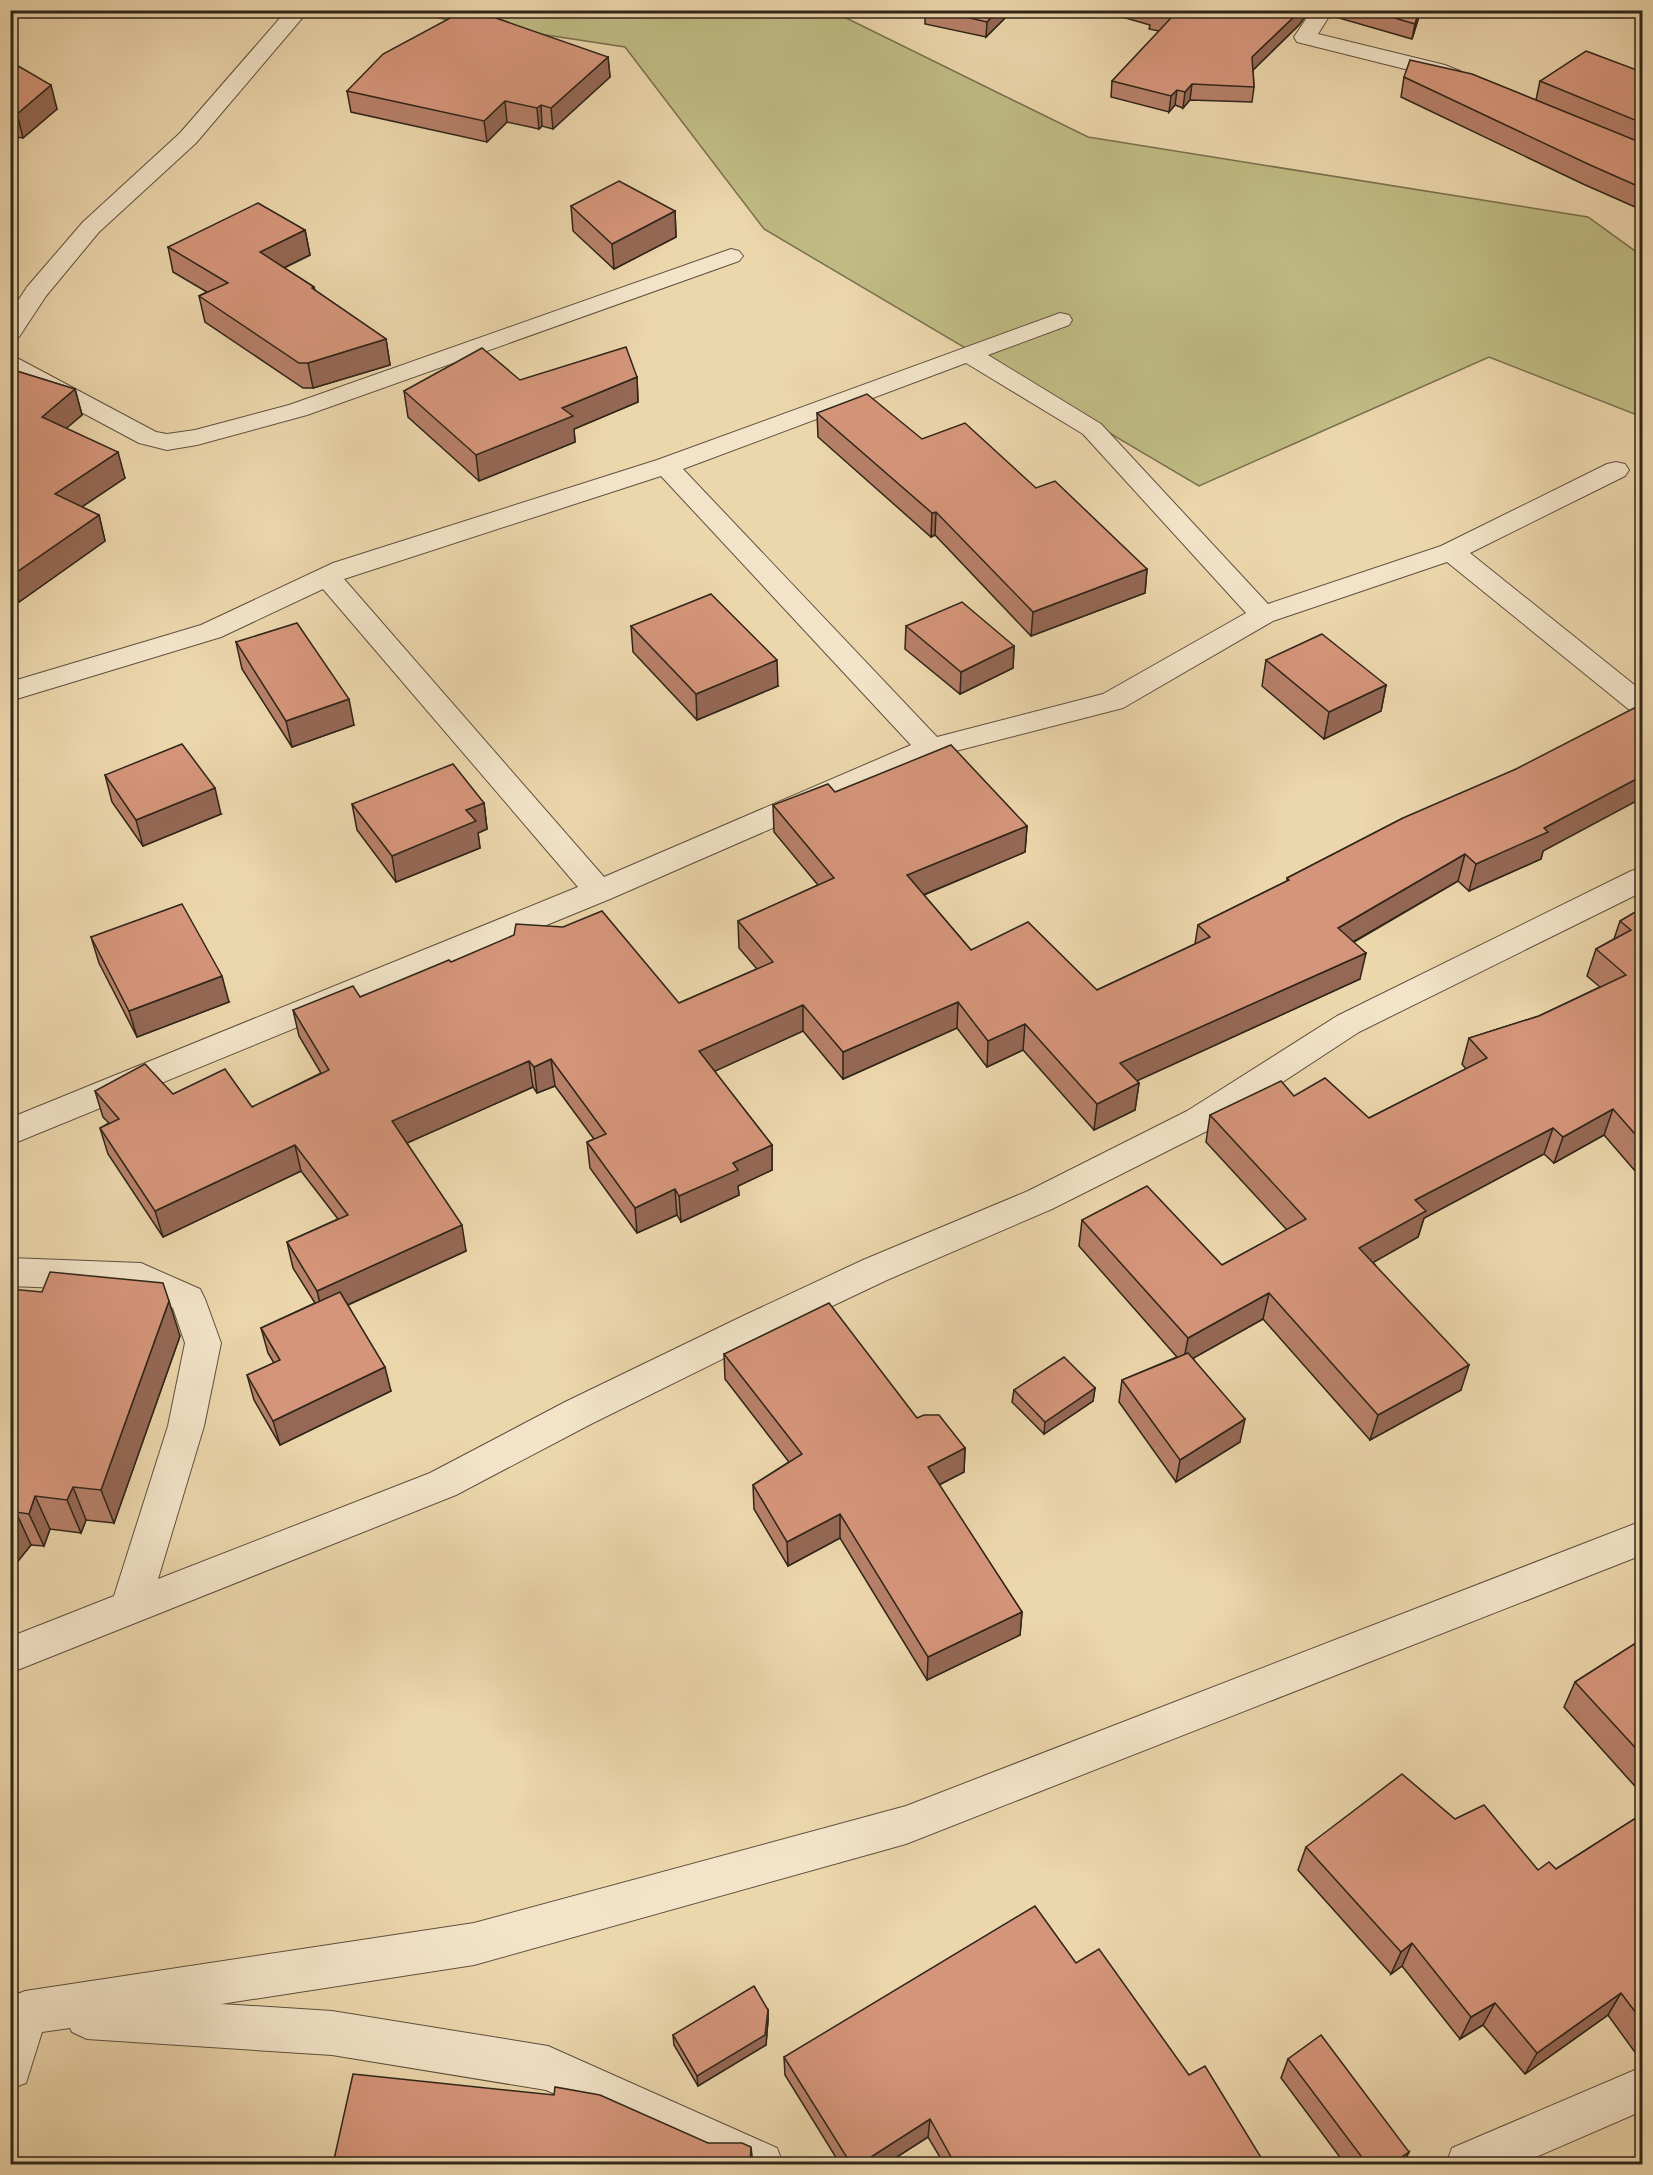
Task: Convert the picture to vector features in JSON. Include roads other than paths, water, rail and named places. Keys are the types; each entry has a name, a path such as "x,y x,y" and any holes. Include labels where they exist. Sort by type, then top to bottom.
{"street":[{"path":"10,332 36,292 91,227 188,138 299,10"},
{"path":"1323,10 1305,36 1437,70 1470,83"},
{"path":"10,364 148,438 167,442 197,437 298,410 731,256"},
{"path":"10,692 211,631 327,576 666,466 1060,320"},
{"path":"968,354 1092,429 1263,615"},
{"path":"666,466 931,748"},
{"path":"10,1132 599,891 931,748 1113,701 1263,615 1450,552 1616,470"},
{"path":"1450,552 1642,705"},
{"path":"327,576 599,891"},
{"path":"10,1655 443,1484 578,1413 758,1325 875,1270 1040,1200 1199,1120 1348,1024 1642,879"},
{"path":"10,1272 141,1278 187,1299 191,1310 202,1343 186,1426 129,1609"},
{"path":"18,2013 474,1944 906,1825 1642,1538"},
{"path":"10,2067 18,2013"},
{"path":"18,2013 332,2033 548,2068 761,2164"},
{"path":"1468,2164 1642,2089"}]}
